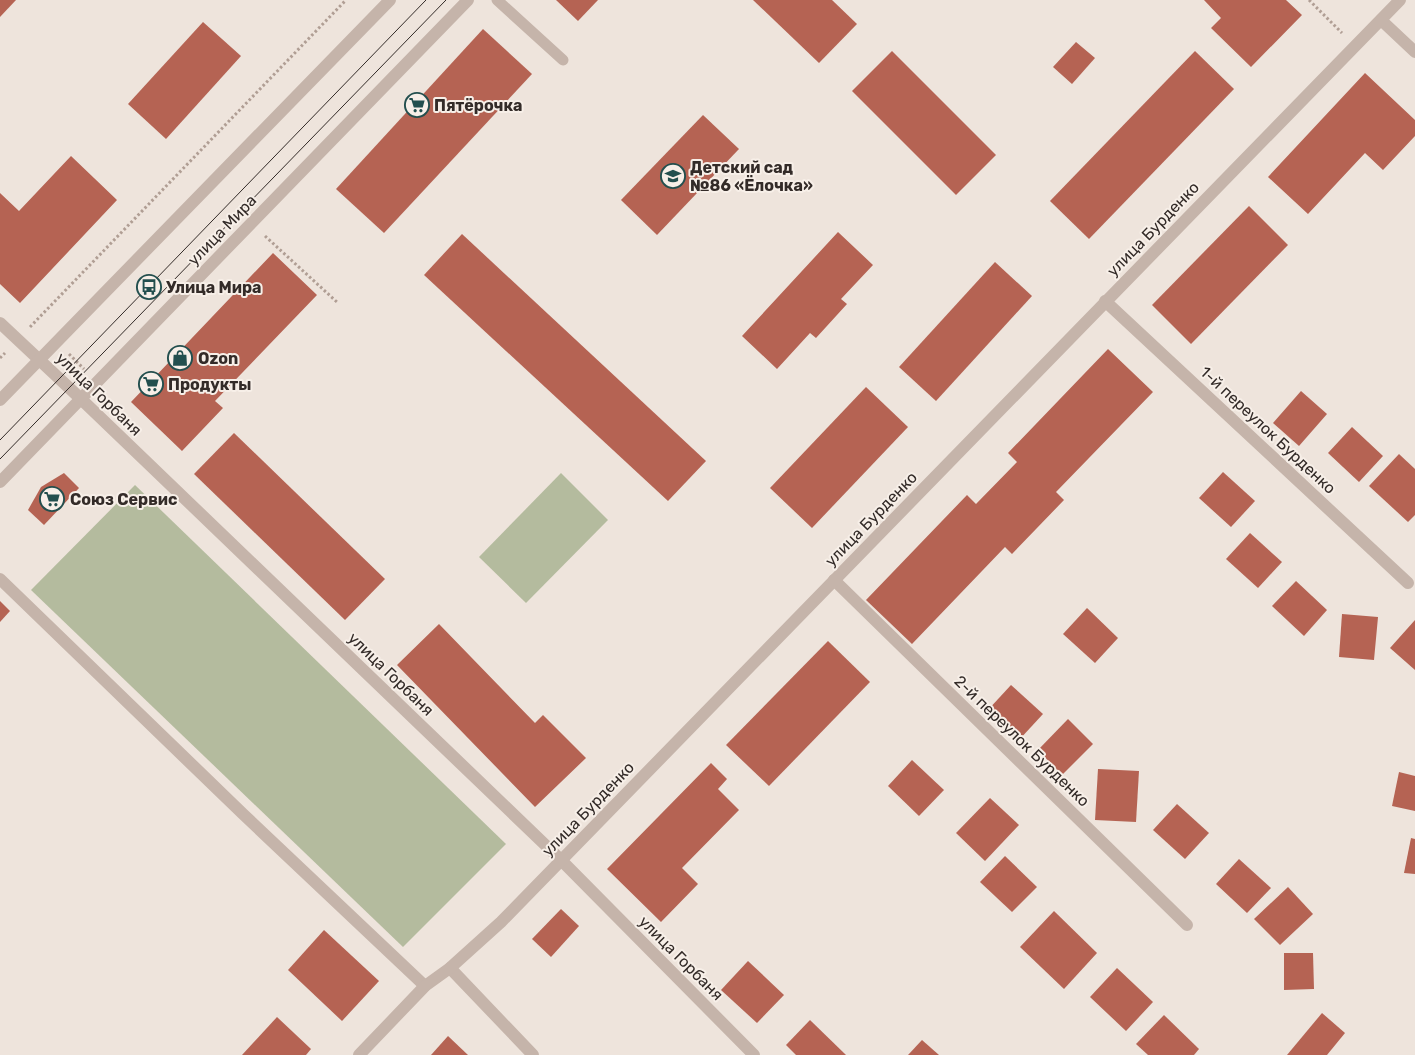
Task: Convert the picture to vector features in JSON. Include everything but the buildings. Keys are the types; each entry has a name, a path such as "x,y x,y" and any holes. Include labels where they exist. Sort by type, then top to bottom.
{"street":[{"path":"0,400 390,0"},
{"name":"улица Мира","path":"0,482 468,0"},
{"name":"улица Бурденко","path":"359,1055 425,986 450,968 501,922 1400,0"},
{"path":"1382,20 1415,52"},
{"name":"1-й переулок Бурденко","path":"1105,301 1408,583"},
{"name":"улица Горбаня","path":"0,323 561,860 754,1055"},
{"path":"0,579 243,814 425,986"},
{"name":"2-й переулок Бурденко","path":"834,580 1187,925"},
{"path":"450,968 533,1055"}],"lane":[{"path":"497,0 563,60"}],"path":[{"path":"98,382 34,322 346,0"},
{"path":"1309,0 1355,46"},
{"path":"265,235 338,303"}],"green space":[{"path":"561,473 608,520 526,603 479,557"},
{"path":"135,485 506,844 403,947 31,590"}],"tram line":[{"path":"0,440 426,0"},
{"path":"0,459 446,0"}],"place":[{"name":"Пятёрочка","path":"417,105"},
{"name":"Детский сад №86 «Ёлочка»","path":"673,176"},
{"name":"Улица Мира","path":"149,287"},
{"name":"Ozon","path":"180,358"},
{"name":"Продукты","path":"151,384"},
{"name":"Союз Сервис","path":"52,499"}]}
